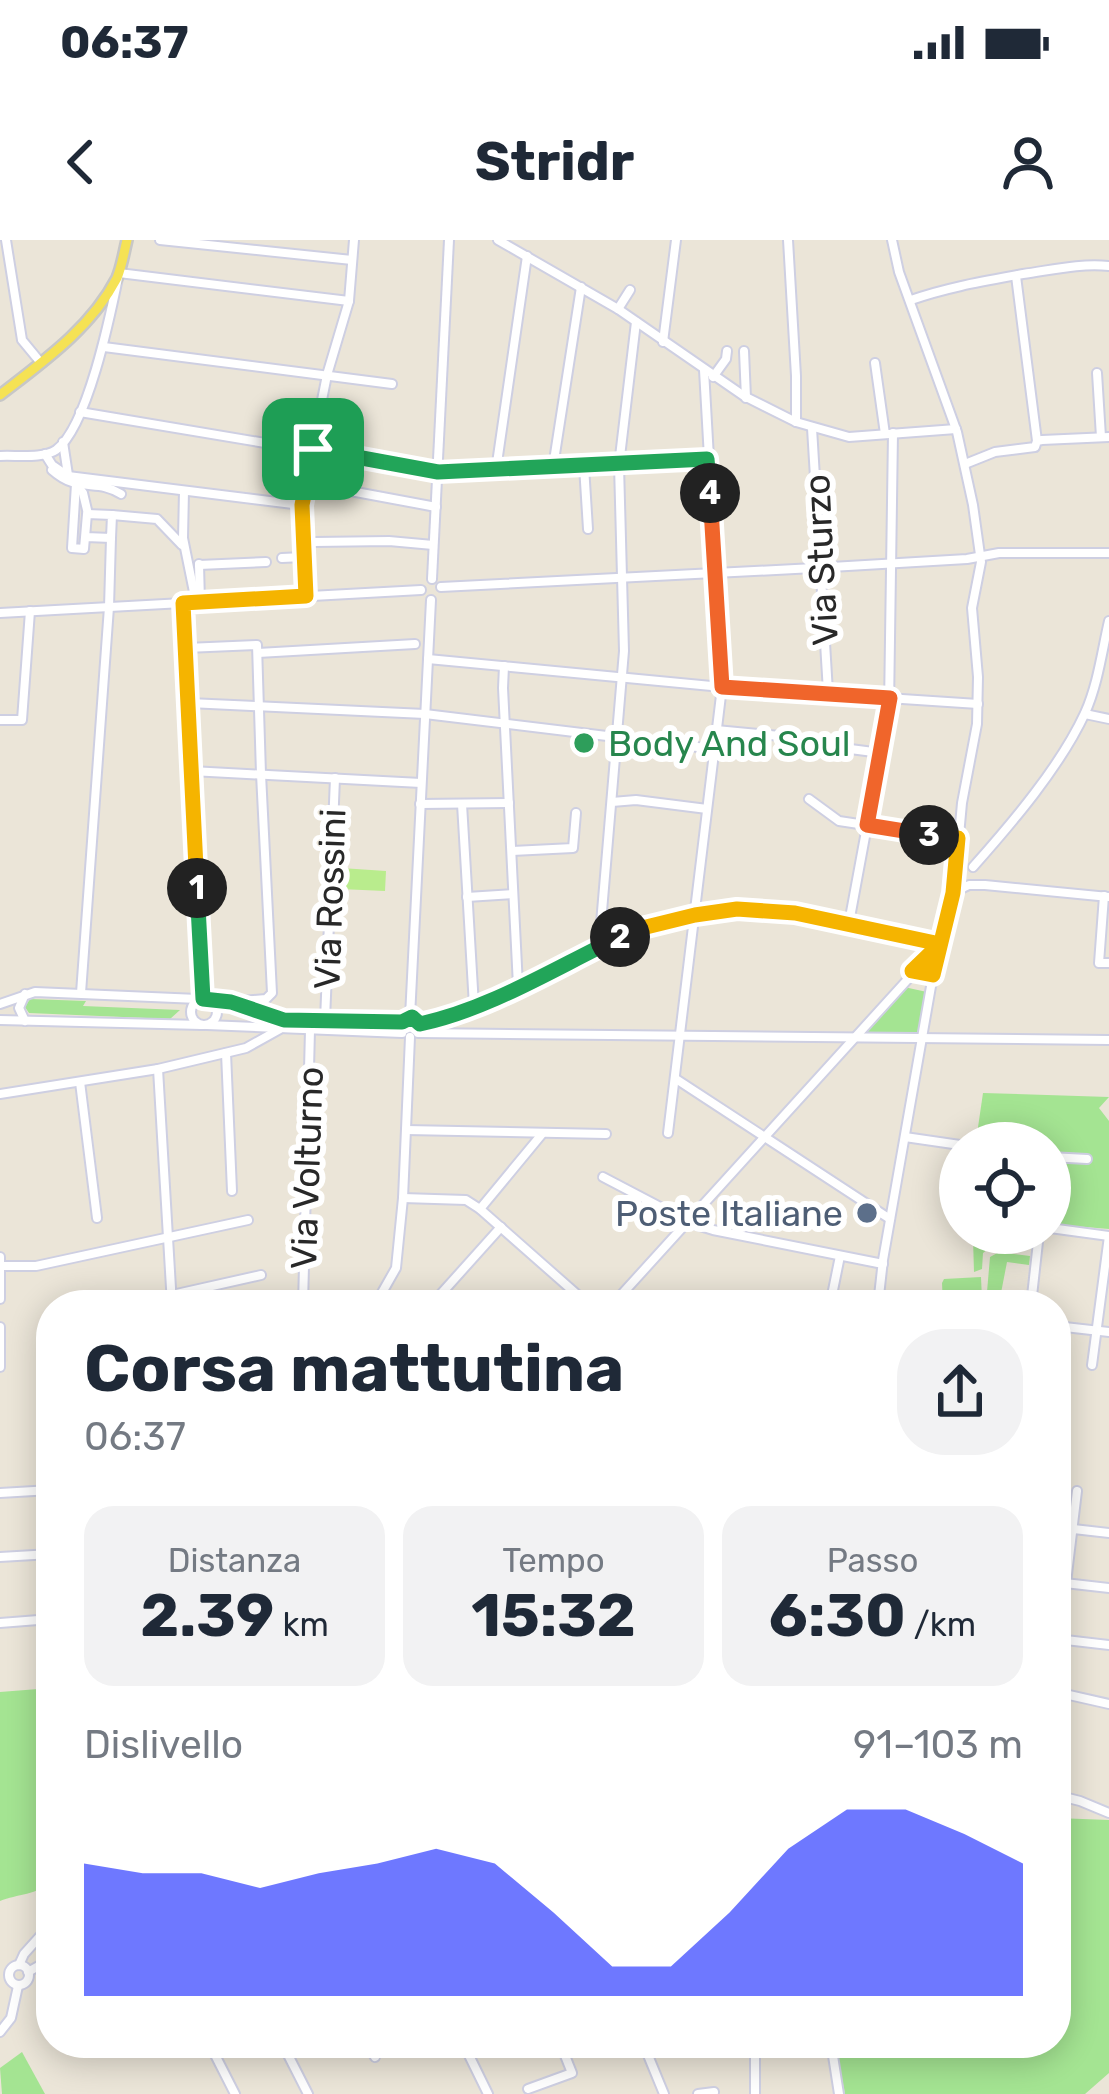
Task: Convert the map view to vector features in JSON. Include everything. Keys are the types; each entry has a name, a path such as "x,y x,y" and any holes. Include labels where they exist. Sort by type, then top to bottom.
{"main road":[{"path":"0,395 75,334 119,274 127,240"}],"street":[{"path":"160,240 352,260"},
{"path":"306,596 302,505 328,375 349,301 354,240"},
{"path":"432,579 448,240"},
{"path":"498,240 619,309 746,398 796,422 848,436 956,430"},
{"path":"663,342 676,240"},
{"path":"788,240 796,422"},
{"path":"880,1290 933,975 953,893 977,724 972,608 980,555 956,430 892,240"},
{"path":"4,245 22,340 41,363"},
{"path":"496,470 527,256"},
{"path":"911,300 937,290 1082,264 1109,266"},
{"path":"0,456 46,454 63,442 80,412 104,347 119,274 349,301"},
{"path":"964,464 995,452 1034,447 1037,441 1016,276"},
{"path":"554,467 580,286"},
{"path":"619,309 631,290"},
{"path":"599,947 622,676 620,463 636,322"},
{"path":"104,347 392,384"},
{"path":"713,377 727,351"},
{"path":"744,351 746,398"},
{"path":"849,923 890,698 889,433 875,363"},
{"path":"668,1133 722,687 704,370"},
{"path":"1037,441 1105,437 1097,374"},
{"path":"80,412 438,472 707,459"},
{"name":"Via Sturzo","path":"812,428 828,692"},
{"path":"63,442 68,476"},
{"path":"46,454 52,471 66,483 121,494"},
{"path":"52,466 68,476 302,505"},
{"path":"584,466 588,529"},
{"path":"76,484 88,514 84,549 72,548 76,484"},
{"path":"345,490 436,507"},
{"path":"184,491 183,538 198,602"},
{"path":"88,514 157,518 199,565 198,602"},
{"path":"81,994 112,515"},
{"path":"86,537 111,538"},
{"path":"314,542 434,545"},
{"path":"432,579 441,587 980,555 1109,554"},
{"path":"282,558 303,557"},
{"path":"199,565 266,562"},
{"path":"421,590 432,579"},
{"path":"421,590 430,600 439,596 441,587"},
{"path":"0,613 421,590"},
{"path":"384,1290 396,1268 403,1198 412,1032 406,1019 430,600"},
{"path":"183,603 204,1000"},
{"path":"0,720 22,720 30,611"},
{"path":"973,867 1024,807 1085,714 1109,621"},
{"path":"258,653 415,644"},
{"path":"0,1004 26,993 231,1002 272,993 257,645 186,648"},
{"path":"428,659 722,687 978,704"},
{"path":"504,666 518,986"},
{"path":"188,703 425,714 714,749"},
{"path":"1085,714 1109,719"},
{"path":"716,730 791,737"},
{"path":"826,743 880,753"},
{"path":"191,771 421,783"},
{"name":"Via Rossini","path":"325,1020 335,778"},
{"path":"809,799 839,821 958,838"},
{"path":"612,802 637,800 707,809"},
{"path":"420,804 509,803"},
{"path":"462,804 474,1007"},
{"path":"512,850 573,848 576,813"},
{"path":"956,859 973,867 986,885"},
{"path":"953,893 969,885 986,885 1107,897 1099,963 1109,963"},
{"path":"467,897 513,894"},
{"path":"412,1032 634,930 695,915 772,910 940,944"},
{"path":"625,1290 940,944"},
{"path":"912,971 933,975"},
{"path":"25,1021 19,1007 26,993"},
{"path":"204,1000 192,1009 192,1016 204,1025"},
{"path":"204,1000 216,1008 204,1025"},
{"path":"231,1002 278,1018 406,1019"},
{"path":"445,1018 454,1034"},
{"path":"406,1019 412,1032"},
{"path":"0,1020 454,1034 1109,1040"},
{"path":"0,1094 158,1070 246,1048 280,1029"},
{"name":"Via Volturno","path":"303,1290 310,1030"},
{"path":"226,1053 232,1191"},
{"path":"158,1070 172,1290"},
{"path":"676,1079 890,1219"},
{"path":"80,1082 97,1218"},
{"path":"406,1130 606,1134"},
{"path":"480,1209 543,1132"},
{"path":"904,1137 939,1141"},
{"path":"1071,1158 1087,1160"},
{"path":"603,1177 687,1221 883,1264"},
{"path":"403,1198 466,1200 573,1290"},
{"path":"0,1266 36,1266 248,1220"},
{"path":"446,1290 501,1227"},
{"path":"1071,1231 1109,1236 1092,1365"},
{"path":"1032,1290 1036,1254"},
{"path":"833,1290 840,1256"},
{"path":"0,1257 0,1300"},
{"path":"208,1290 261,1275"},
{"path":"0,1327 0,1367"},
{"path":"1071,1327 1109,1332"},
{"path":"0,1493 36,1491"},
{"path":"1071,1541 1078,1492"},
{"path":"1071,1529 1109,1533"},
{"path":"0,1557 36,1556"},
{"path":"1071,1583 1109,1588"},
{"path":"0,1623 36,1620"},
{"path":"1071,1641 1109,1645"},
{"path":"1071,1695 1109,1704"},
{"path":"1071,1799 1109,1814"},
{"path":"28,1972 27,1981 18,1985 4,1979 36,1941"},
{"path":"19,1965 28,1972"},
{"path":"28,1972 36,1967"},
{"path":"0,2032 10,2018 18,1985"},
{"path":"216,2058 235,2094"},
{"path":"290,2058 308,2094"},
{"path":"470,2058 488,2094"},
{"path":"528,2089 572,2073 566,2058"},
{"path":"649,2058 664,2094"},
{"path":"754,2094 755,2058"},
{"path":"833,2058 839,2094"},
{"path":"698,2094 714,2092"}],"green space":[{"path":"341,868 386,871 385,891 340,889"},
{"path":"904,987 927,992 918,1036 864,1036"},
{"path":"30,999 180,1010 170,1019 29,1013 25,1007"},
{"path":"983,1093 1109,1097 1099,1108 1109,1121 1109,1229 1071,1226 1071,1122 979,1122"},
{"path":"973,1254 983,1254 982,1269 974,1272"},
{"path":"1030,1256 1029,1265 1007,1262 1002,1290 987,1290 990,1257"},
{"path":"981,1277 982,1290 942,1290 944,1279"},
{"path":"36,1689 36,1891 0,1901 0,1692"},
{"path":"1071,1819 1109,1820 1109,2073 1085,2094 845,2094 838,2058 1071,2058"},
{"path":"22,2052 45,2094 2,2094 0,2068"}],"place":[{"name":"Body And Soul","path":"584,743"},
{"name":"Poste Italiane","path":"867,1213"}],"route":[{"path":"313,449 438,472 707,459 722,687 890,698 867,825 958,838 953,893 933,975 912,971 940,944 837,920 737,909 634,930 486,1002 420,1024 412,1017 402,1022 284,1020 231,1002 203,999 183,603 306,596 302,505 313,449"}]}
